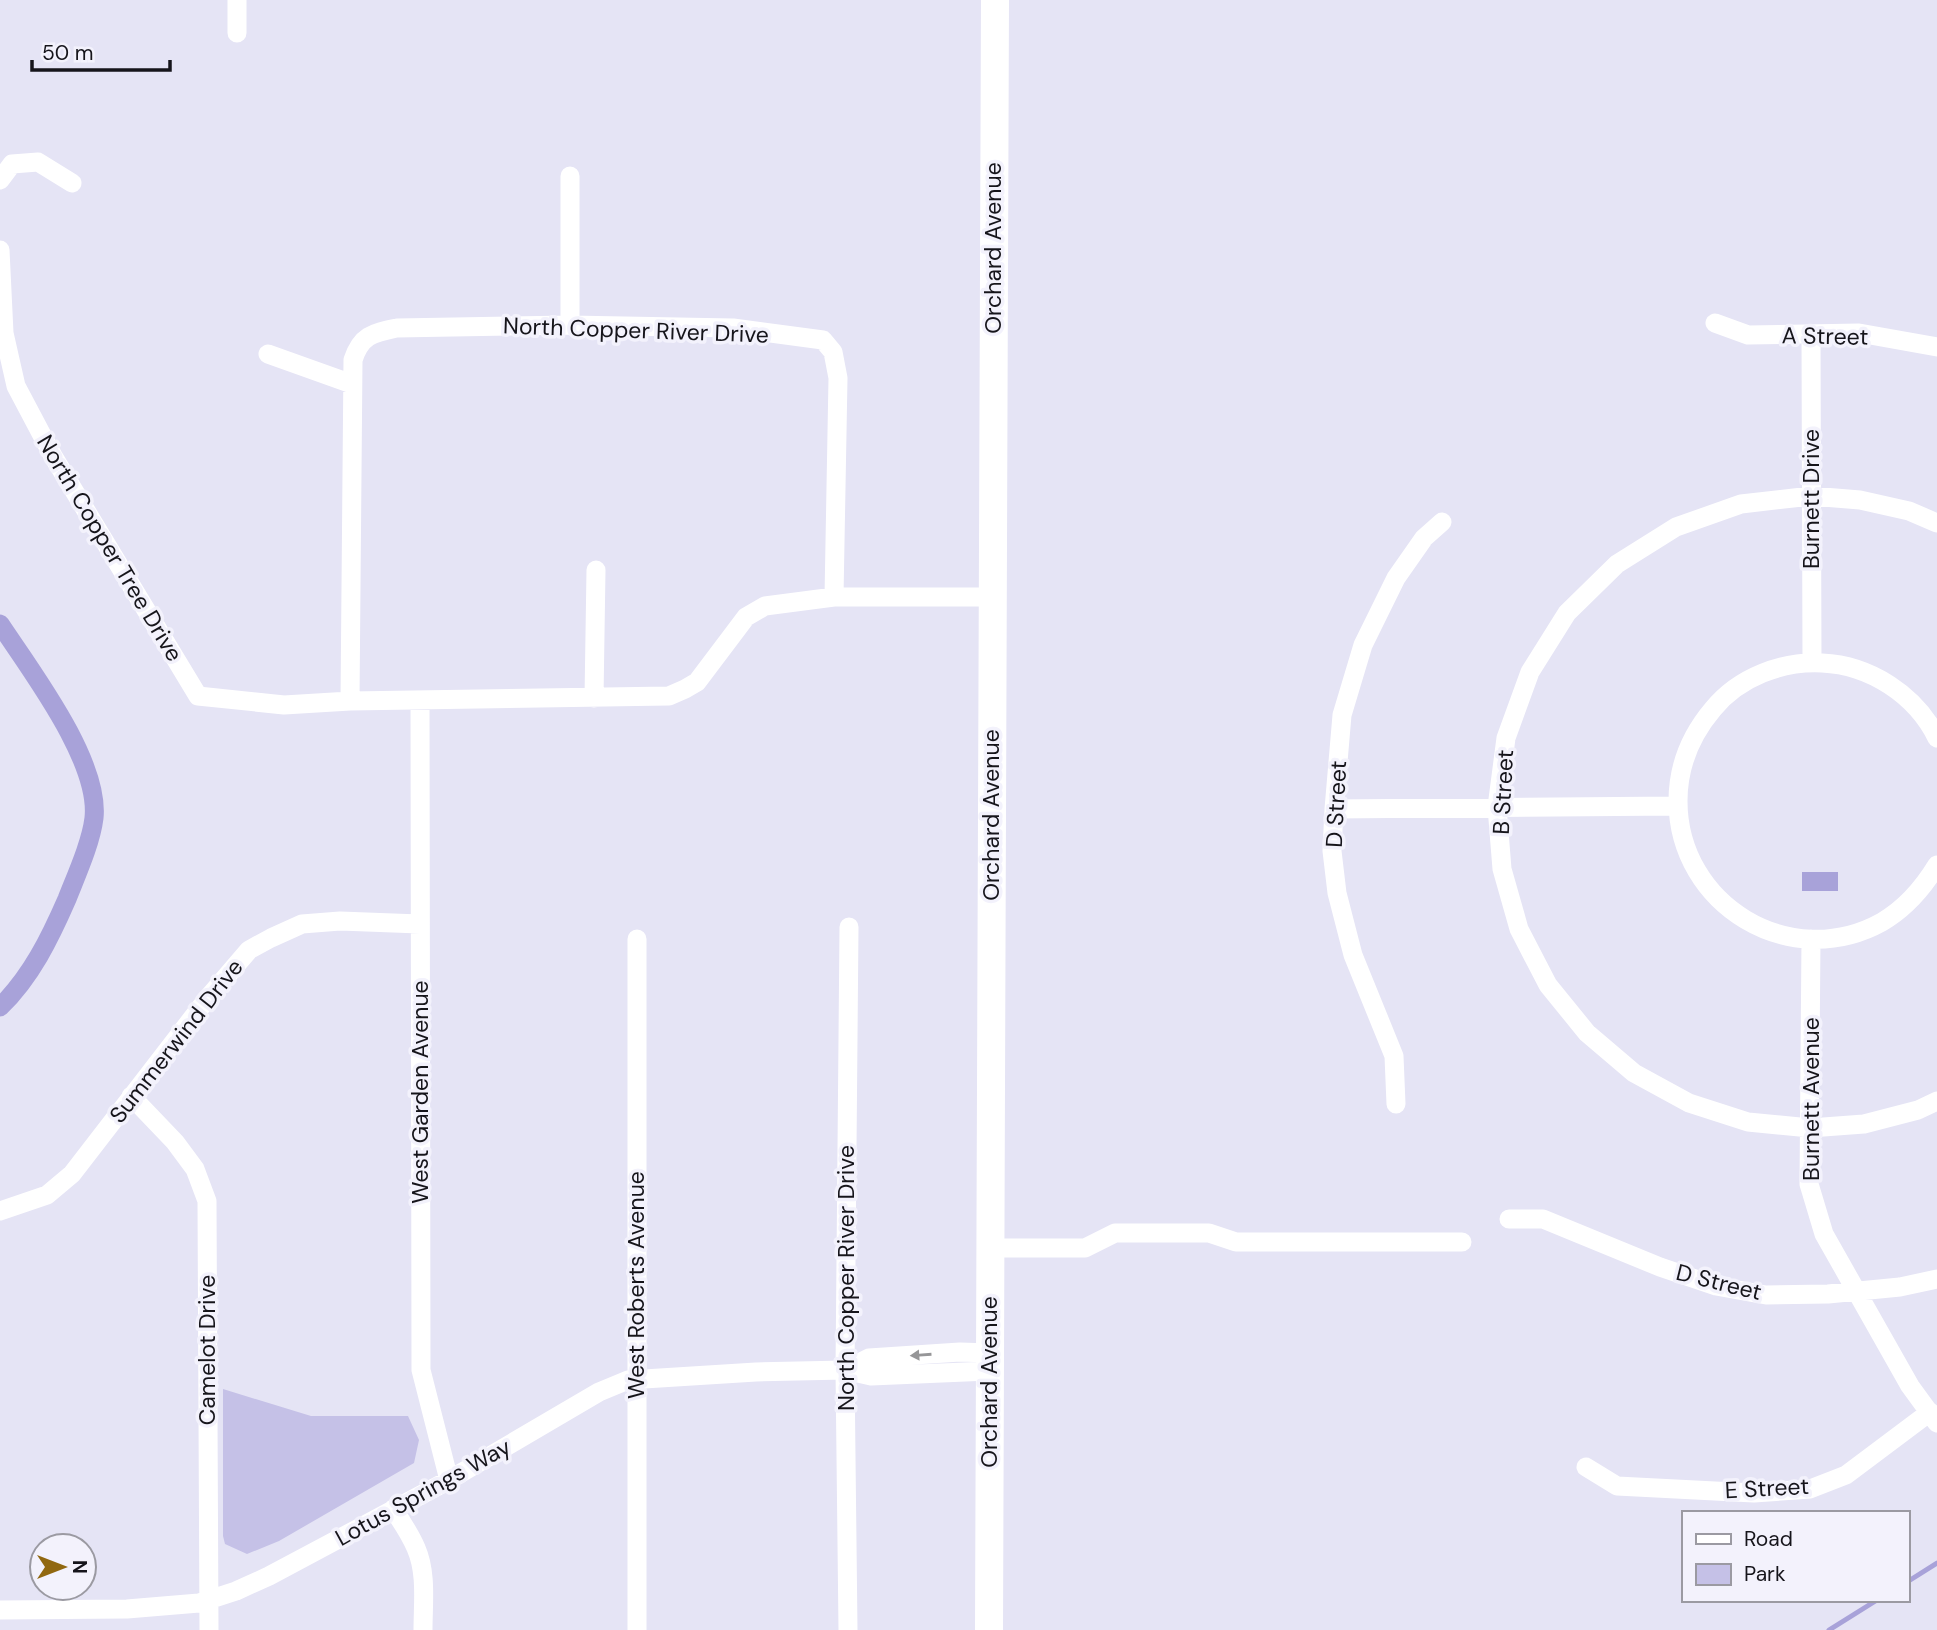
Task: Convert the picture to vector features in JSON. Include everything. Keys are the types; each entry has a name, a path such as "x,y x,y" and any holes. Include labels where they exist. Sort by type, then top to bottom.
{"street":[{"path":"237,0 237,33"},
{"name":"Orchard Avenue","path":"989,1630 995,0"},
{"path":"0,180 12,164 38,162 72,183"},
{"path":"570,176 570,325"},
{"name":"North Copper Tree Drive","path":"0,250 5,333 16,386 52,456 198,696 284,705 350,701 669,696 697,682 746,617 765,606 834,597 991,597"},
{"name":"A Street","path":"1715,323 1748,335 1858,333 1937,347"},
{"name":"North Copper River Drive","path":"352,384 353,360 358,345 374,333 397,328 570,325 733,328 823,340 833,352 838,378 834,597"},
{"name":"Burnett Drive","path":"1811,334 1812,663"},
{"path":"268,354 352,384 350,701"},
{"name":"B Street","path":"1937,523 1909,511 1860,500 1811,496 1741,504 1676,527 1616,564 1567,613 1530,672 1506,738 1497,807 1502,869 1520,929 1548,985 1587,1033 1634,1073 1689,1103 1748,1122 1810,1128 1864,1124 1918,1110 1937,1101"},
{"name":"D Street","path":"1396,1104 1394,1056 1353,955 1337,893 1332,851 1334,809 1342,715 1363,645 1396,578 1424,538 1442,522"},
{"path":"594,698 596,570"},
{"path":"1937,738 1911,702 1879,679 1842,666 1812,663 1784,666 1747,681 1716,705 1703,720 1685,755 1680,774 1678,806 1686,851 1706,886 1742,918 1769,931 1788,936 1811,939 1846,936 1882,921 1914,897 1937,865"},
{"name":"West Garden Avenue","path":"420,701 421,1370 449,1480"},
{"path":"1334,809 1678,806"},
{"name":"Summerwind Drive","path":"0,1211 47,1195 72,1174 207,999 249,950 302,924 340,921 420,924"},
{"name":"North Copper River Drive","path":"848,1630 845,1370 849,927"},
{"name":"West Roberts Avenue","path":"637,939 637,1630"},
{"name":"Burnett Avenue","path":"1811,939 1809,1184 1824,1234 1910,1386 1934,1417"},
{"name":"Camelot Drive","path":"131,1096 175,1142 195,1169 207,1200 209,1630"},
{"name":"D Street","path":"1509,1219 1543,1219 1660,1267 1716,1286 1766,1295 1828,1294 1900,1287 1937,1279"},
{"path":"989,1248 1086,1248 1115,1233 1209,1233 1236,1242 1462,1242"},
{"name":"Lotus Springs Way","path":"0,1610 127,1608 199,1603 236,1591 449,1480 599,1392 628,1380 845,1370 869,1359 960,1352 989,1362"},
{"name":"E Street","path":"1586,1467 1617,1486 1754,1493 1810,1489 1846,1475 1934,1417"},
{"path":"393,1510 417,1550 422,1574 423,1630"}],"green space":[{"path":"223,1389 311,1416 408,1416 419,1440 414,1463 279,1541 247,1554 225,1544 223,1536"}],"shaded area":[{"path":"1802,872 1838,872 1838,891 1802,891"}],"waterway":[{"path":"0,624 45,691 75,744 93,795 94,818 83,859 54,928 30,970 0,1007"},
{"path":"1909,1581 1937,1563"},
{"path":"1829,1630 1874,1602"}]}
